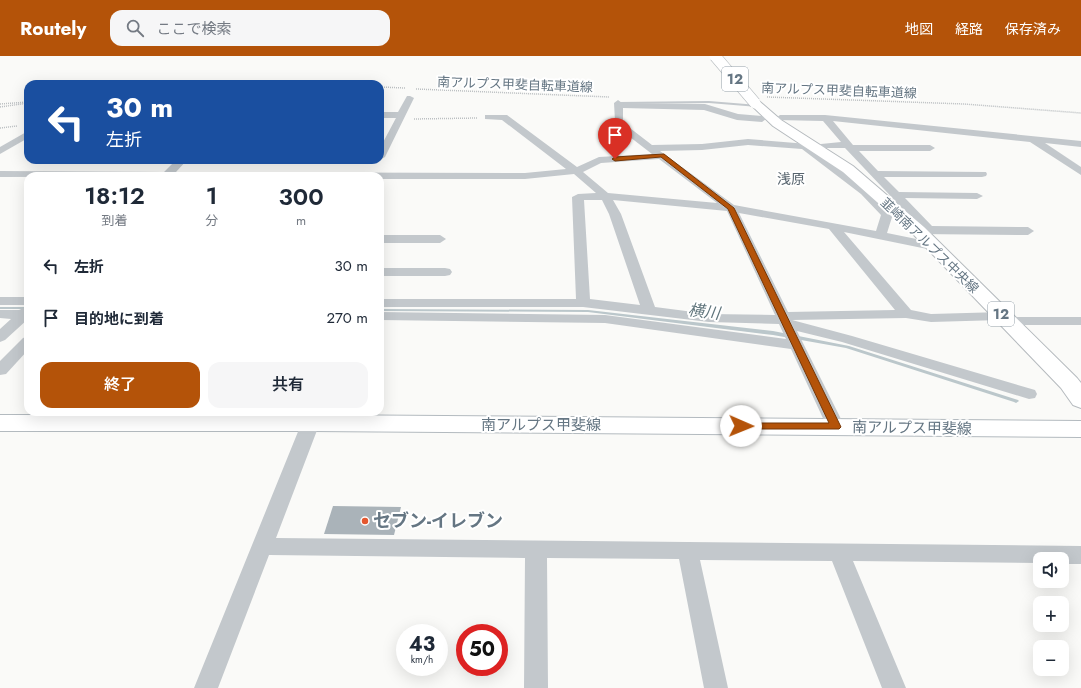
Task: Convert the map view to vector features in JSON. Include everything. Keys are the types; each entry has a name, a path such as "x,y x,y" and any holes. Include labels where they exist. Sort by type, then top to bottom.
{"main road":[{"name":"韮崎南アルプス中央線","path":"715,56 760,102 777,124 848,169 927,236 1005,319 1069,383 1081,400"},
{"name":"南アルプス甲斐線","path":"0,423 38,417 204,417 836,427 1081,429"}],"street":[{"path":"384,149 400,117 409,93"},
{"path":"762,119 737,117 704,108 617,102 622,126 731,208 836,427"},
{"path":"384,115 400,117"},
{"path":"488,117 504,117 576,171 604,196 615,214 649,310"},
{"path":"780,118 825,118 1081,144"},
{"path":"825,118 849,147 895,195 927,236"},
{"path":"0,151 24,136"},
{"path":"1032,139 1081,172"},
{"path":"652,148 702,147 732,143 780,143 805,146 865,192 887,214 880,236"},
{"path":"824,146 930,148"},
{"path":"384,176 525,176 576,171 599,160 662,156"},
{"path":"1062,159 1081,159"},
{"path":"169,172 178,164"},
{"path":"0,174 24,174"},
{"path":"874,174 982,174"},
{"path":"895,195 977,196"},
{"path":"583,303 578,197 604,196 714,204 731,208 769,213 880,236 927,236 1028,230"},
{"path":"833,226 906,314"},
{"path":"384,239 440,239"},
{"path":"384,272 445,272"},
{"path":"0,301 24,309"},
{"path":"384,303 609,304 790,329 847,339 1029,394"},
{"path":"0,314 24,310"},
{"path":"0,337 24,313"},
{"path":"384,316 605,319 790,329 906,314 931,318 1081,321"},
{"path":"0,370 24,345"},
{"path":"206,688 314,418"},
{"path":"262,546 1081,556"},
{"path":"536,549 536,688"},
{"path":"688,551 716,688"},
{"path":"839,553 894,688"}],"lane":[{"path":"617,102 760,102"}],"path":[{"path":"384,88 409,93"},
{"name":"南アルプス甲斐自転車道線","path":"415,89 617,102"},
{"path":"0,104 24,102"},
{"name":"南アルプス甲斐自転車道線","path":"760,102 964,104 1081,113"},
{"path":"0,108 24,103"},
{"path":"400,117 488,117"},
{"path":"0,128 21,126"}],"building":[{"path":"333,506 401,507 394,535 324,534"}],"waterway":[{"name":"横川","path":"0,308 24,308"},
{"name":"横川","path":"384,310 588,311 773,333 847,347 1016,401"}],"place":[{"name":"セブン-イレブン","path":"365,521"}],"district":[{"name":"浅原","path":"791,179"}],"route":[{"path":"615,159 662,156 731,208 836,427 741,426"}]}
